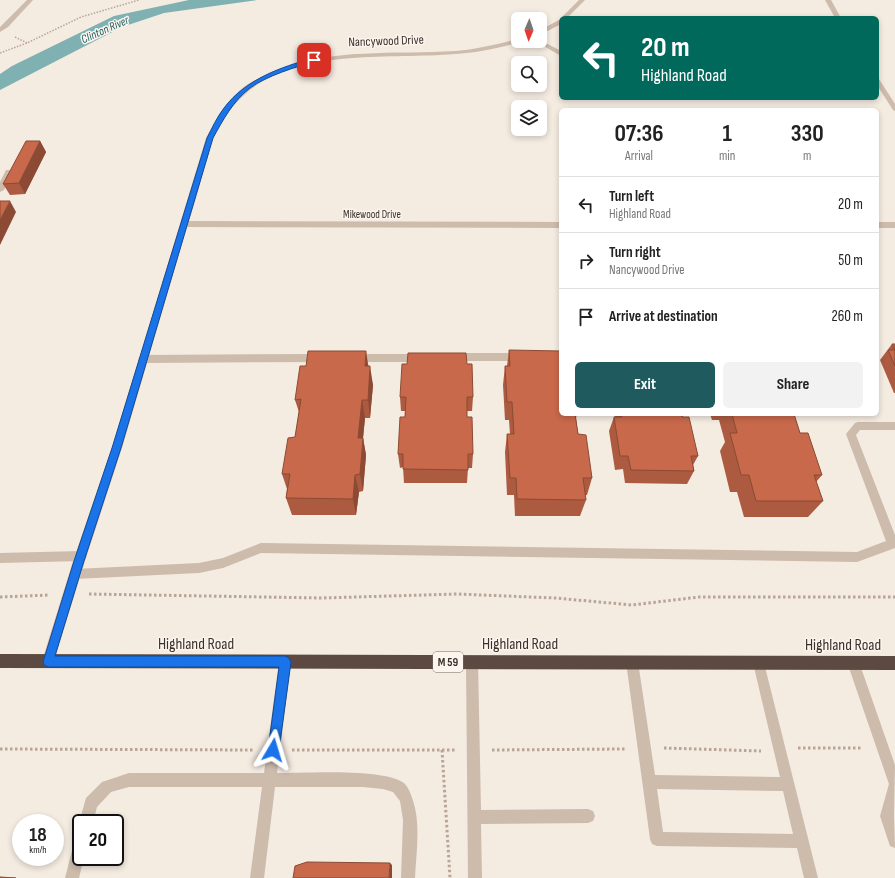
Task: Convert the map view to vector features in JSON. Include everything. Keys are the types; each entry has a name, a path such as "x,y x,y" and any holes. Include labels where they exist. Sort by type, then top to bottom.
{"highway":[{"name":"Highland Road","path":"0,661 895,662"}],"street":[{"path":"0,30 6,26 30,0"},
{"path":"567,16 582,0"},
{"path":"828,0 837,16"},
{"path":"547,29 559,23"},
{"name":"Nancywood Drive","path":"48,662 75,574 117,448 210,138 226,109 248,87 282,70 314,60 382,53 446,53 486,49 511,43"},
{"path":"547,46 559,53"},
{"path":"879,83 895,109"},
{"path":"0,190 12,168"},
{"name":"Mikewood Drive","path":"183,224 559,225"},
{"path":"879,225 895,225"},
{"path":"444,357 530,357"},
{"path":"143,359 328,358"},
{"path":"343,358 429,358"},
{"path":"75,574 199,568 223,563 261,548 857,557 893,544 852,434 858,426 895,426"},
{"path":"0,558 81,556"},
{"path":"257,878 285,662"},
{"path":"472,662 475,878"},
{"path":"632,662 657,839 802,841"},
{"path":"853,662 895,784 887,816 895,841"},
{"path":"759,663 811,878"},
{"path":"88,814 91,803 107,788 129,780 363,780 384,782 400,790 406,802 410,817 408,878"},
{"path":"649,782 788,784"},
{"path":"474,817 588,816"},
{"path":"72,878 75,866"}],"path":[{"path":"0,53 27,43 81,17 139,0"},
{"path":"0,597 108,594 192,597 322,598 457,594 555,598 632,605 700,597 895,597"},
{"path":"0,749 473,750 672,748 757,751 807,747 883,749"},
{"path":"442,750 450,878"}],"water":[{"name":"Clinton River","path":"189,0 257,0 164,13 122,27 0,90 0,74 12,66 114,16"}],"building":[{"path":"26,141 40,141 19,183 3,184"},
{"path":"0,201 10,201 0,220"},
{"path":"509,350 559,351 559,416 575,416 578,434 586,435 592,478 583,478 586,500 517,499 516,478 510,478 507,434 514,434 512,402 507,402 505,366 510,366"},
{"path":"888,350 895,350 895,366"},
{"path":"308,351 366,351 365,366 370,366 368,400 362,400 358,438 363,438 360,474 355,475 353,499 286,498 290,474 282,474 288,438 295,437 301,399 295,400 300,366 306,366"},
{"path":"408,353 466,353 467,364 472,364 473,397 467,397 467,417 472,417 473,454 468,454 468,470 403,469 403,454 398,454 400,417 405,417 406,397 400,397 402,364 407,364"},
{"path":"733,416 795,416 800,433 808,433 822,475 814,475 823,501 756,501 749,475 741,475 730,433 737,433"},
{"path":"614,417 689,417 698,456 691,456 694,471 631,470 628,456 620,456"},
{"path":"307,862 390,863 389,878 293,878 295,866"}],"route":[{"path":"273,750 285,662 48,662 79,561 117,448 210,138 226,109 248,87 282,70 314,60"}]}
